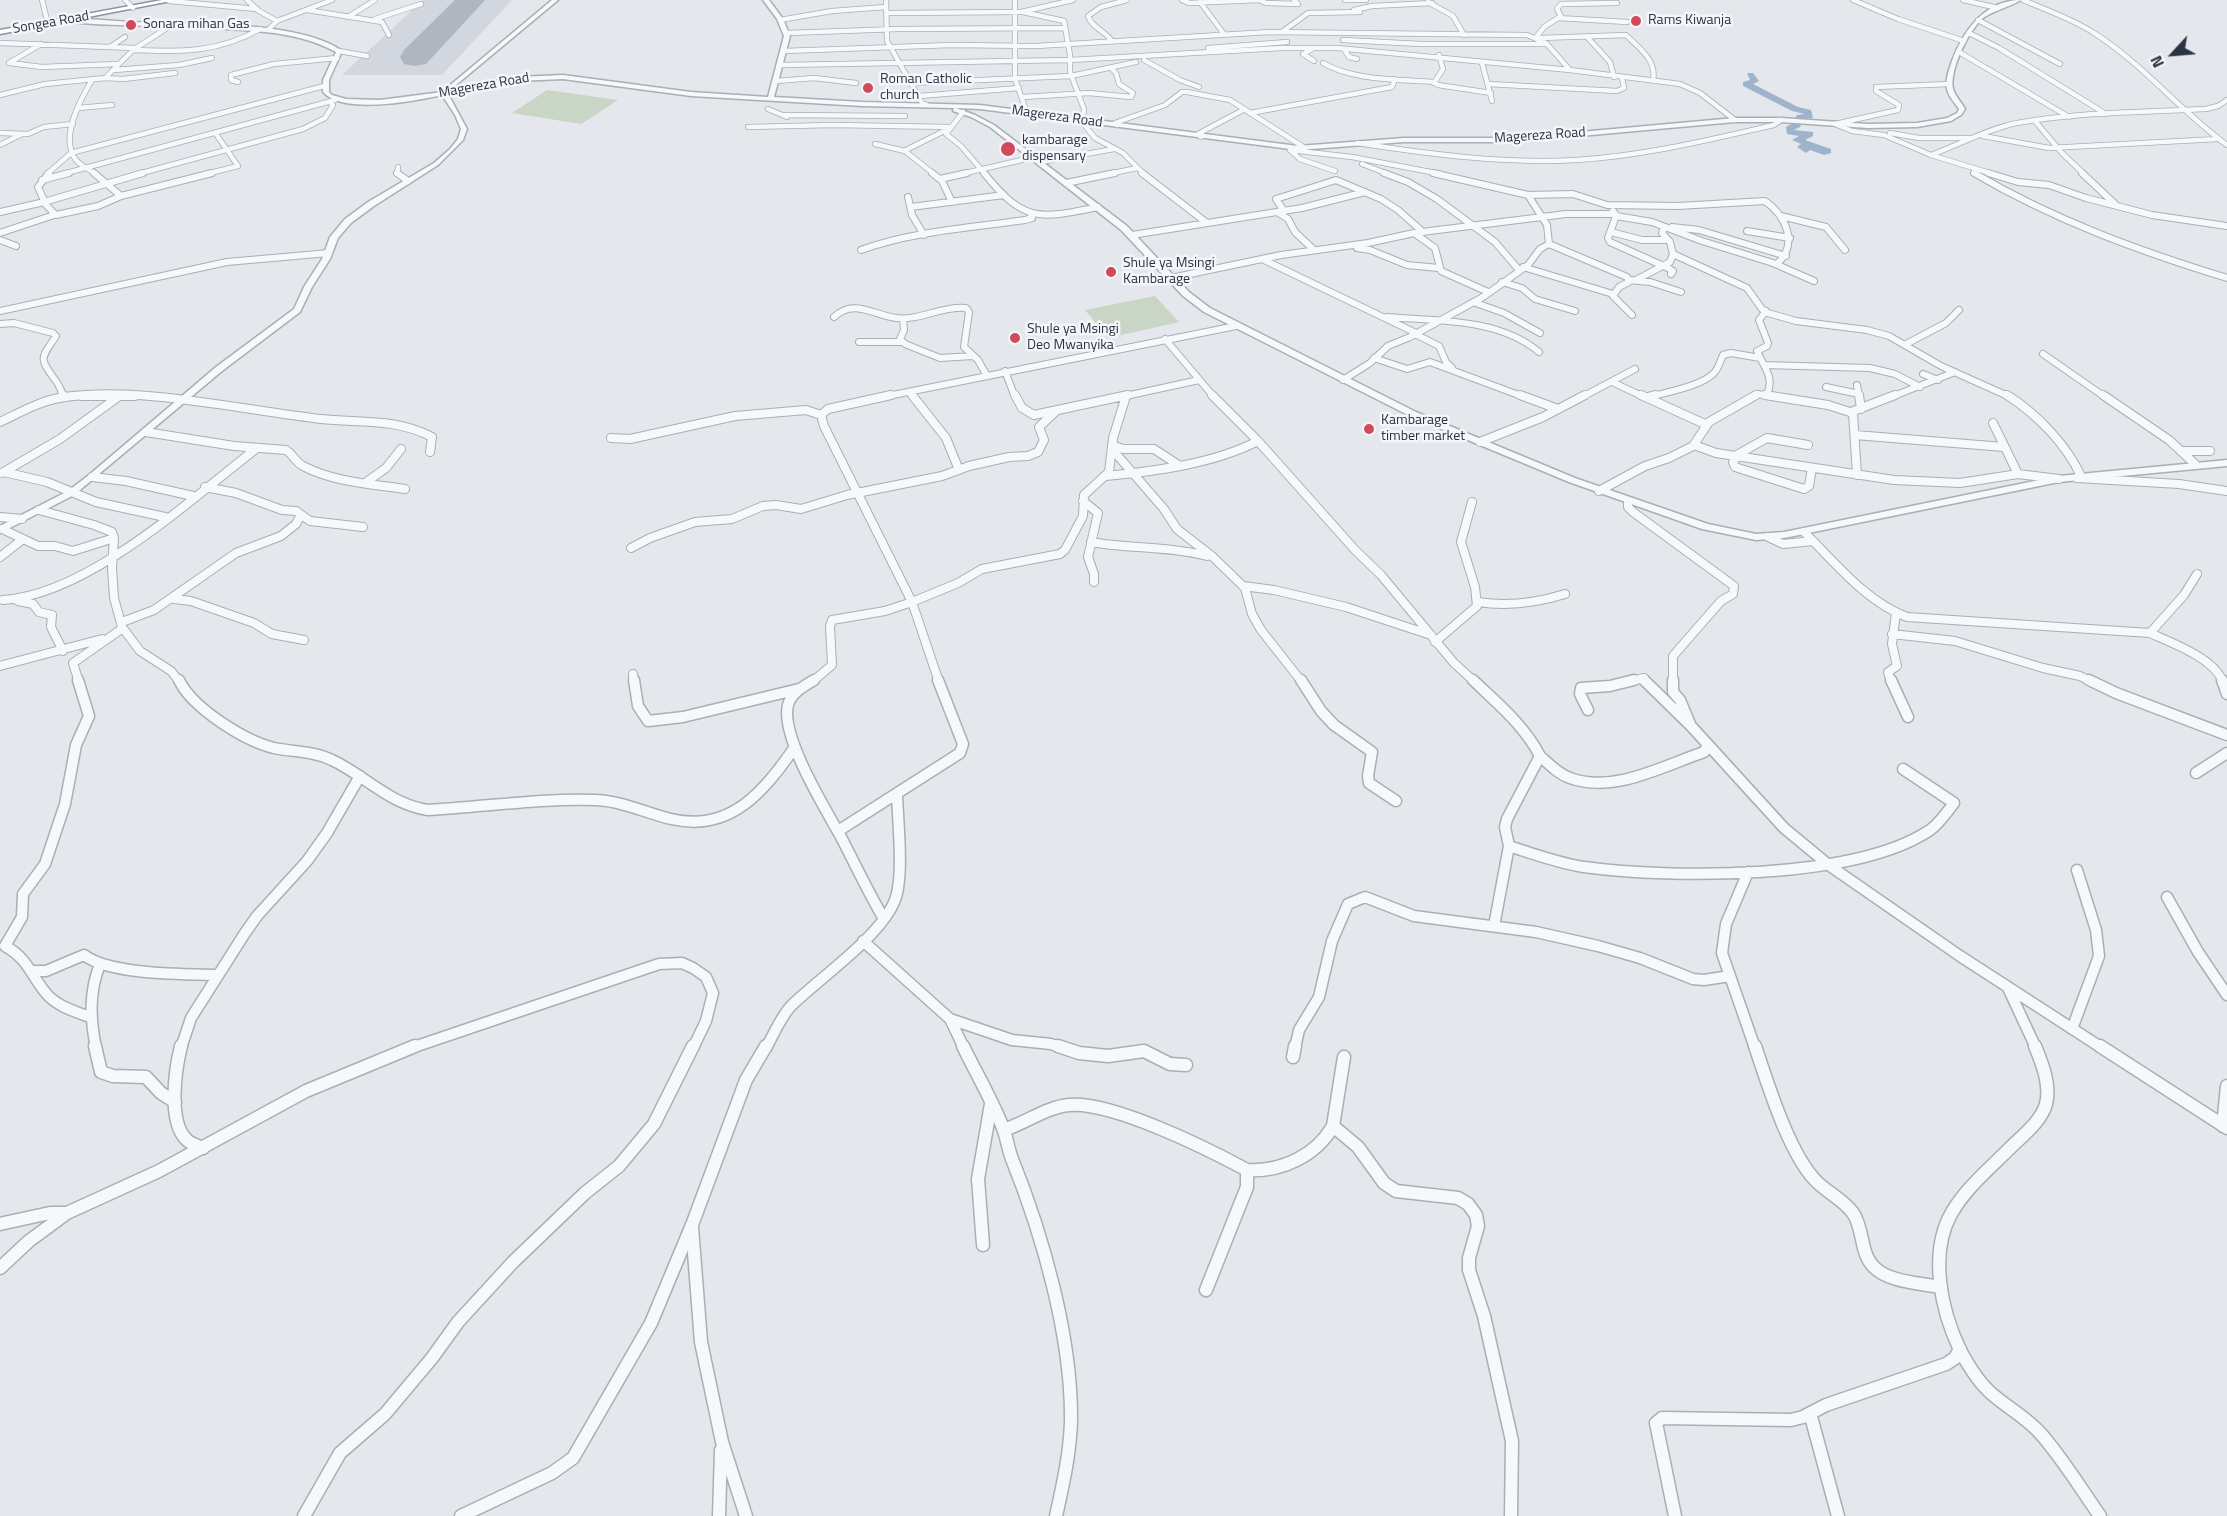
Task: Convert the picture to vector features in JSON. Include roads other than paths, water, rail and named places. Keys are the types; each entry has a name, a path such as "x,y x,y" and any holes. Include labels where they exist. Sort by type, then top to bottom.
{"highway":[{"name":"Songea Road","path":"0,32 171,0"}],"street":[{"path":"42,0 48,24"},
{"path":"125,0 133,8"},
{"path":"171,0 257,9"},
{"path":"249,1 260,0"},
{"path":"268,30 277,21 332,0"},
{"path":"348,17 375,0"},
{"path":"1,530 70,493 92,477 183,399 297,310 329,253 334,237 348,221 445,157 464,132 463,123 444,93 473,66 555,0"},
{"path":"766,0 787,33 781,65 770,99"},
{"path":"886,0 889,29 887,41 922,103 927,105"},
{"path":"1016,0 1015,78 1028,113"},
{"path":"887,13 1015,13 1073,0"},
{"path":"1111,40 1107,33 1091,24 1088,16 1102,5 1126,0"},
{"path":"1182,0 1187,3 1258,0 1267,3 1298,4 1294,0"},
{"path":"1345,0 1366,0"},
{"path":"1426,0 1453,16 1464,35"},
{"path":"1853,0 1898,19 1964,41"},
{"path":"1963,0 1998,8"},
{"path":"1835,124 1898,110 1899,105 1879,94 1876,87 1950,84 1951,73 1959,52 1978,21 1998,8 2018,0"},
{"path":"2024,0 2093,33 2137,66 2227,145"},
{"path":"249,1 257,9 277,21"},
{"path":"1200,2 1224,34"},
{"path":"1353,10 1372,6 1432,3"},
{"path":"1539,37 1544,27 1561,15 1557,9 1561,4 1617,3"},
{"path":"373,20 421,4"},
{"path":"780,21 837,10 886,7"},
{"path":"307,10 384,23 389,34"},
{"path":"1023,12 1064,20 1069,43 1071,76 1085,111 1083,119 1088,121"},
{"path":"1281,32 1308,13 1360,12"},
{"path":"1558,18 1627,22"},
{"path":"68,20 268,30 312,37 327,42 338,54"},
{"path":"1978,21 2060,64"},
{"path":"105,78 135,49 170,26"},
{"path":"787,33 889,29 1065,28"},
{"path":"0,44 165,51 240,41 260,29"},
{"path":"1281,32 1290,48"},
{"path":"784,51 1069,43 1281,32 1539,37 1627,35 1650,59 1655,70 1653,81"},
{"path":"1341,32 1343,46 1348,57 1357,59"},
{"path":"1969,33 1999,48 2106,114"},
{"path":"1188,36 1193,46"},
{"path":"110,47 125,37"},
{"path":"1539,37 1570,70"},
{"path":"1587,37 1610,62 1614,77"},
{"path":"912,83 1071,76 1144,60 1193,46 1328,42 1343,46 1482,63 1570,70 1689,87 1735,120"},
{"path":"781,65 1015,62 1438,43 1547,44"},
{"path":"1434,82 1443,69 1438,43"},
{"path":"40,44 9,63 42,67 118,64"},
{"path":"1314,61 1303,54 1315,48"},
{"path":"238,82 231,80 231,75 254,68 349,51 367,56"},
{"path":"1959,52 2069,117"},
{"path":"334,100 326,92 324,86 338,54"},
{"path":"114,70 179,65 212,58"},
{"path":"1144,60 1180,80 1199,87"},
{"path":"1323,63 1327,67 1340,71 1434,82 1438,85 1491,93"},
{"path":"1482,63 1492,101"},
{"path":"1023,97 1078,93 1131,97 1133,93 1119,84 1116,73 1111,68"},
{"path":"0,95 45,84 175,73"},
{"name":"Magereza Road","path":"334,100 380,102 444,93 504,81 551,76 691,94 943,107 973,106 1290,149 1404,140 1514,140 1735,120 1917,125 1949,120 1959,114 1962,109 1953,96 1950,84"},
{"path":"776,81 814,78 856,83"},
{"path":"1488,84 1617,91 1624,88 1622,78"},
{"path":"1250,113 1389,87 1394,85 1395,79"},
{"path":"92,80 78,108 69,135 76,160 121,196"},
{"path":"54,215 44,202 38,187 41,180 66,156 324,86"},
{"path":"919,96 1019,88"},
{"path":"1117,125 1115,123 1165,105 1184,92 1227,99 1305,148"},
{"path":"282,97 299,111"},
{"path":"41,180 334,100"},
{"path":"0,212 44,202 226,149 297,131 325,118 334,100"},
{"path":"1932,155 2002,126 2106,114 2212,109 2227,100"},
{"path":"78,108 112,105"},
{"path":"943,107 963,112 992,126 1038,159 1132,235 1193,300 1236,326 1413,414 1599,491 1706,527 1740,535 1768,537 1804,532 2064,478 2195,464 2227,463"},
{"path":"768,109 790,119 795,126"},
{"path":"1201,137 1198,134 1243,110"},
{"path":"904,151 948,128 963,112"},
{"path":"782,115 905,116"},
{"path":"1356,143 1504,159 1575,160 1670,149 1772,126 1781,120"},
{"path":"1088,121 1082,121 1095,138 1117,149 1185,208 1207,223"},
{"path":"2035,121 2057,148 2116,206"},
{"path":"0,133 32,133 42,127 73,124"},
{"path":"1835,124 1853,131 1887,137 1932,155 2023,183 2053,186 2116,206 2160,216 2227,226"},
{"path":"748,127 948,128"},
{"path":"948,128 947,135 962,146 1004,195 1031,214 1048,216 1098,207"},
{"path":"1870,133 1884,131 1919,138 2000,137 2033,147 2057,148 2218,139"},
{"path":"0,145 22,134"},
{"path":"0,234 54,215 93,208 121,196 238,166 216,134"},
{"path":"875,144 904,151 940,179 952,202"},
{"path":"940,179 1038,159 1117,149"},
{"path":"1290,149 1336,155 1476,181 1528,195 1573,194 1607,205 1678,206 1765,201 1773,206 1781,216 1790,238 1786,256 1777,264"},
{"path":"1290,149 1300,159 1335,171"},
{"path":"1336,155 1421,189 1495,242 1521,268 1613,294"},
{"path":"1962,165 2017,198 2087,229 2227,278"},
{"path":"398,167 397,174 408,181"},
{"path":"1066,183 1137,168"},
{"path":"115,190 132,177"},
{"path":"1284,211 1276,199 1335,180 1394,207 1423,232"},
{"path":"1132,235 1284,211 1365,192"},
{"path":"911,207 1004,195"},
{"path":"1343,380 1370,363 1385,347 1440,322 1473,302 1532,261 1537,251 1549,244 1551,236 1544,217 1528,195"},
{"path":"908,197 912,215 924,235"},
{"path":"1607,205 1615,215"},
{"path":"1277,212 1288,219 1295,232 1311,251 1326,252 1364,248 1407,265 1439,268 1449,276 1488,292"},
{"path":"861,250 880,243 1031,219 1031,214"},
{"path":"1171,278 1414,233 1566,214 1615,215 1661,226 1777,264 1814,281"},
{"path":"1615,215 1608,238 1610,242 1663,265 1672,270 1671,274"},
{"path":"1781,216 1827,227 1845,250"},
{"path":"1613,294 1633,280 1671,261 1673,254 1668,240 1662,233 1661,226"},
{"path":"1661,226 1699,230 1786,256"},
{"path":"1747,231 1790,238"},
{"path":"1611,232 1642,240 1668,240"},
{"path":"1414,233 1435,248 1439,268"},
{"path":"0,240 16,246"},
{"path":"1549,244 1633,280 1681,292"},
{"path":"0,311 227,262 329,253"},
{"path":"1673,254 1747,288 1766,312 1820,325 1878,332 2014,400 2067,451 2077,464 2081,476"},
{"path":"1262,260 1439,346 1446,362 1454,370"},
{"path":"1502,282 1522,288 1535,299 1575,311"},
{"path":"1613,294 1614,298 1632,315"},
{"path":"1473,302 1504,314 1540,333"},
{"path":"834,317 842,310 862,308 903,319 940,308 966,308 969,312 964,345 987,376"},
{"path":"1906,344 1946,323 1959,310"},
{"path":"1766,312 1759,320 1768,343 1767,346 1757,351 1772,378 1772,385 1767,394"},
{"path":"1382,317 1440,322 1505,332 1524,339 1539,352"},
{"path":"902,342 900,339 904,330 903,319"},
{"path":"0,324 10,322 24,325 53,333 56,336 45,351 43,360 52,378 62,389 62,395 66,397"},
{"path":"821,415 834,407 1236,326"},
{"path":"1165,339 1199,380 1326,515 1355,550 1382,575 1465,675 1512,716 1532,741 1540,756 1568,777 1592,783 1644,774 1704,752 1708,746"},
{"path":"859,342 902,342 940,358 973,356"},
{"path":"1648,397 1709,378 1716,372 1723,355 1731,353 1760,358"},
{"path":"2043,354 2182,451 2195,464"},
{"path":"1374,358 1407,369 1428,362 1558,409"},
{"path":"1764,365 1862,366 1899,375 1920,387"},
{"path":"1480,442 1558,409 1635,369"},
{"path":"1005,371 1013,393 1027,414 1035,415 1199,380"},
{"path":"1599,491 1645,466 1669,458 1694,445 1707,425 1714,419 1739,407 1749,398 1767,394 1851,412 1955,372"},
{"path":"1923,374 1938,380"},
{"path":"1612,382 1707,425"},
{"path":"1857,385 1861,409"},
{"path":"1826,387 1859,394"},
{"path":"909,392 944,434 959,470"},
{"path":"633,674 638,704 643,718 648,721 682,717 801,688 826,673 832,665 830,624 832,620 885,611 912,602 957,583 982,569 1060,554 1081,521 1085,492 1106,476 1111,465 1112,447 1126,396"},
{"path":"0,422 43,402 66,397 183,399 290,415 387,423 416,430 432,437 430,452"},
{"path":"2,473 60,439 118,397"},
{"path":"611,438 630,439 742,416 806,410 821,415"},
{"path":"631,548 650,538 695,522 732,519 770,504 801,510 856,494 942,476 1009,457 1019,458 1034,454 1038,452 1044,441 1039,427 1056,411"},
{"path":"1851,412 1855,417 1857,475"},
{"path":"821,415 856,494 912,602 931,661 963,744 960,753 949,761 838,831"},
{"path":"1993,423 2018,474"},
{"path":"146,432 256,448 286,450 293,453 299,464 325,475 405,489"},
{"path":"1855,435 2004,447"},
{"path":"1808,445 1767,438 1736,456 1733,462 1736,467 1804,489 1809,486 1812,468"},
{"path":"1106,476 1133,473 1231,453 1258,441"},
{"path":"1694,445 1716,453 1857,475 1955,483 2018,474 2169,483 2227,491"},
{"path":"1112,447 1127,451 1150,448 1168,462 1177,464"},
{"path":"1112,447 1164,508 1177,529 1214,558 1247,590 1252,614 1261,630 1306,687 1321,711 1334,725 1372,752 1367,774 1370,783 1396,801"},
{"path":"77,658 61,651 51,627 52,615 39,612 33,604 7,600 52,588 111,560 256,448"},
{"path":"365,483 386,468 401,449"},
{"path":"2182,451 2210,452"},
{"path":"2,473 47,482 96,502 165,517"},
{"path":"92,477 126,481 193,496"},
{"path":"1955,483 1965,498"},
{"path":"206,487 236,493 282,510 296,511 310,521 363,527"},
{"path":"1083,501 1098,513 1088,557 1094,574 1094,582"},
{"path":"1433,639 1466,618 1478,602 1461,549 1463,528 1472,502"},
{"path":"1628,502 1628,507 1633,512 1735,587 1733,594 1719,604 1679,648 1672,659 1673,692 1680,700 1691,726"},
{"path":"39,510 59,517 93,523 112,532 114,538 111,560 113,601 121,628 142,652 176,675 182,691 189,697 266,746 319,754 335,760 394,802 417,809 563,800 600,800 674,820 702,821 724,816 752,801 767,787 795,747"},
{"path":"90,1017 69,1010 56,1002 46,993 20,954 5,946 22,917 23,894 45,864 65,804 76,745 89,716 72,667 77,658 121,628 174,599 211,567 235,554 265,545 289,532 302,515"},
{"path":"0,517 22,519"},
{"path":"1,530 38,546 63,547 73,551 114,538"},
{"path":"1804,532 1864,591 1896,613 1919,618 1970,623 2150,633 2185,648 2212,667 2220,675 2227,694"},
{"path":"1768,537 1784,545 1813,541"},
{"path":"0,557 23,539"},
{"path":"1091,542 1125,548 1179,549 1214,558"},
{"path":"2150,633 2184,595 2197,574"},
{"path":"1243,586 1274,588 1371,612 1433,639"},
{"path":"1478,602 1501,606 1521,606 1565,594"},
{"path":"174,599 191,601 254,623 272,634 304,640"},
{"path":"1896,613 1892,634 1897,666 1888,672 1888,675 1908,717"},
{"path":"0,666 61,651 121,628"},
{"path":"1892,634 1955,640 2043,668 2074,675 2227,735"},
{"path":"1588,710 1581,697 1581,688 1610,686 1644,678 1645,683 1691,726 1784,828 1830,866 1960,956 2225,1127 2227,1086"},
{"path":"801,688 788,704 786,712 795,747 864,887 884,919"},
{"path":"2196,773 2227,753"},
{"path":"1494,926 1509,846 1506,835 1507,819 1540,756"},
{"path":"1509,846 1559,862 1584,867 1686,873 1748,872 1830,866 1892,850 1910,842 1938,824 1952,807 1953,803 1950,799 1903,770"},
{"path":"202,1148 187,1141 178,1128 175,1102 177,1063 191,1018 256,916 307,861 327,833 360,776"},
{"path":"461,1516 552,1473 573,1458 651,1323 692,1225 746,1080 790,1007 884,919 898,891 897,795"},
{"path":"2072,1029 2088,988 2099,950 2096,930 2077,870"},
{"path":"1748,872 1726,924 1722,953 1770,1089 1795,1148 1814,1179 1851,1210 1860,1225 1865,1252 1873,1267 1886,1275 1939,1287"},
{"path":"1293,1057 1299,1030 1319,997 1332,941 1348,904 1365,897 1414,916 1494,926 1598,946 1640,958 1693,979 1704,980 1730,976"},
{"path":"2167,897 2185,925 2203,962 2223,984 2227,995"},
{"path":"863,941 951,1019 1012,1040 1051,1044 1079,1053 1108,1056 1144,1051 1170,1064 1185,1065"},
{"path":"32,971 40,973 50,970 80,955 100,964 172,974 218,975"},
{"path":"0,1268 29,1241 67,1213 202,1148 306,1091 404,1050 659,964 682,963 706,977 713,993 706,1021 654,1124 619,1166 585,1193 513,1262 458,1322 432,1358 385,1414 340,1453 304,1516"},
{"path":"100,964 96,973 90,1017 101,1072 113,1076 146,1077 161,1093 175,1102"},
{"path":"2008,987 2046,1073 2047,1101 2034,1124 1964,1195 1951,1214 1943,1235 1939,1261 1939,1287 1960,1349 1991,1393 2026,1419 2042,1435 2100,1516"},
{"path":"951,1019 1004,1130 1039,1233 1059,1316 1069,1378 1071,1420 1069,1456 1056,1516"},
{"path":"1004,1130 1062,1107 1083,1105 1180,1137 1247,1170 1260,1173 1270,1171 1310,1153 1330,1135 1344,1057"},
{"path":"983,1245 978,1179 991,1101"},
{"path":"1333,1126 1358,1147 1384,1183 1396,1191 1458,1198 1468,1204 1476,1215 1478,1226 1469,1258 1470,1270 1486,1325 1512,1441 1511,1516"},
{"path":"1206,1290 1247,1187 1247,1170"},
{"path":"0,1224 50,1213 67,1213"},
{"path":"692,1225 701,1342 722,1442 746,1516"},
{"path":"1675,1516 1656,1423 1662,1418 1791,1420 1826,1405 1946,1364 1955,1358 1960,1349"},
{"path":"1810,1413 1838,1516"},
{"path":"719,1516 722,1442"}],"waterway":[{"path":"1750,75 1755,81 1746,84 1795,109 1808,112 1810,116 1800,117 1797,125 1790,127 1790,132 1810,134 1797,140 1828,151 1824,152 1807,145 1802,147 1806,150"}],"place":[{"name":"Rams Kiwanja","path":"1636,21"},
{"name":"Sonara mihan Gas","path":"131,25"},
{"name":"Roman Catholic church","path":"868,88"},
{"name":"kambarage dispensary","path":"1008,149"},
{"name":"Shule ya Msingi Kambarage","path":"1111,272"},
{"name":"Shule ya Msingi Deo Mwanyika","path":"1015,338"},
{"name":"Kambarage timber market","path":"1369,429"}]}
